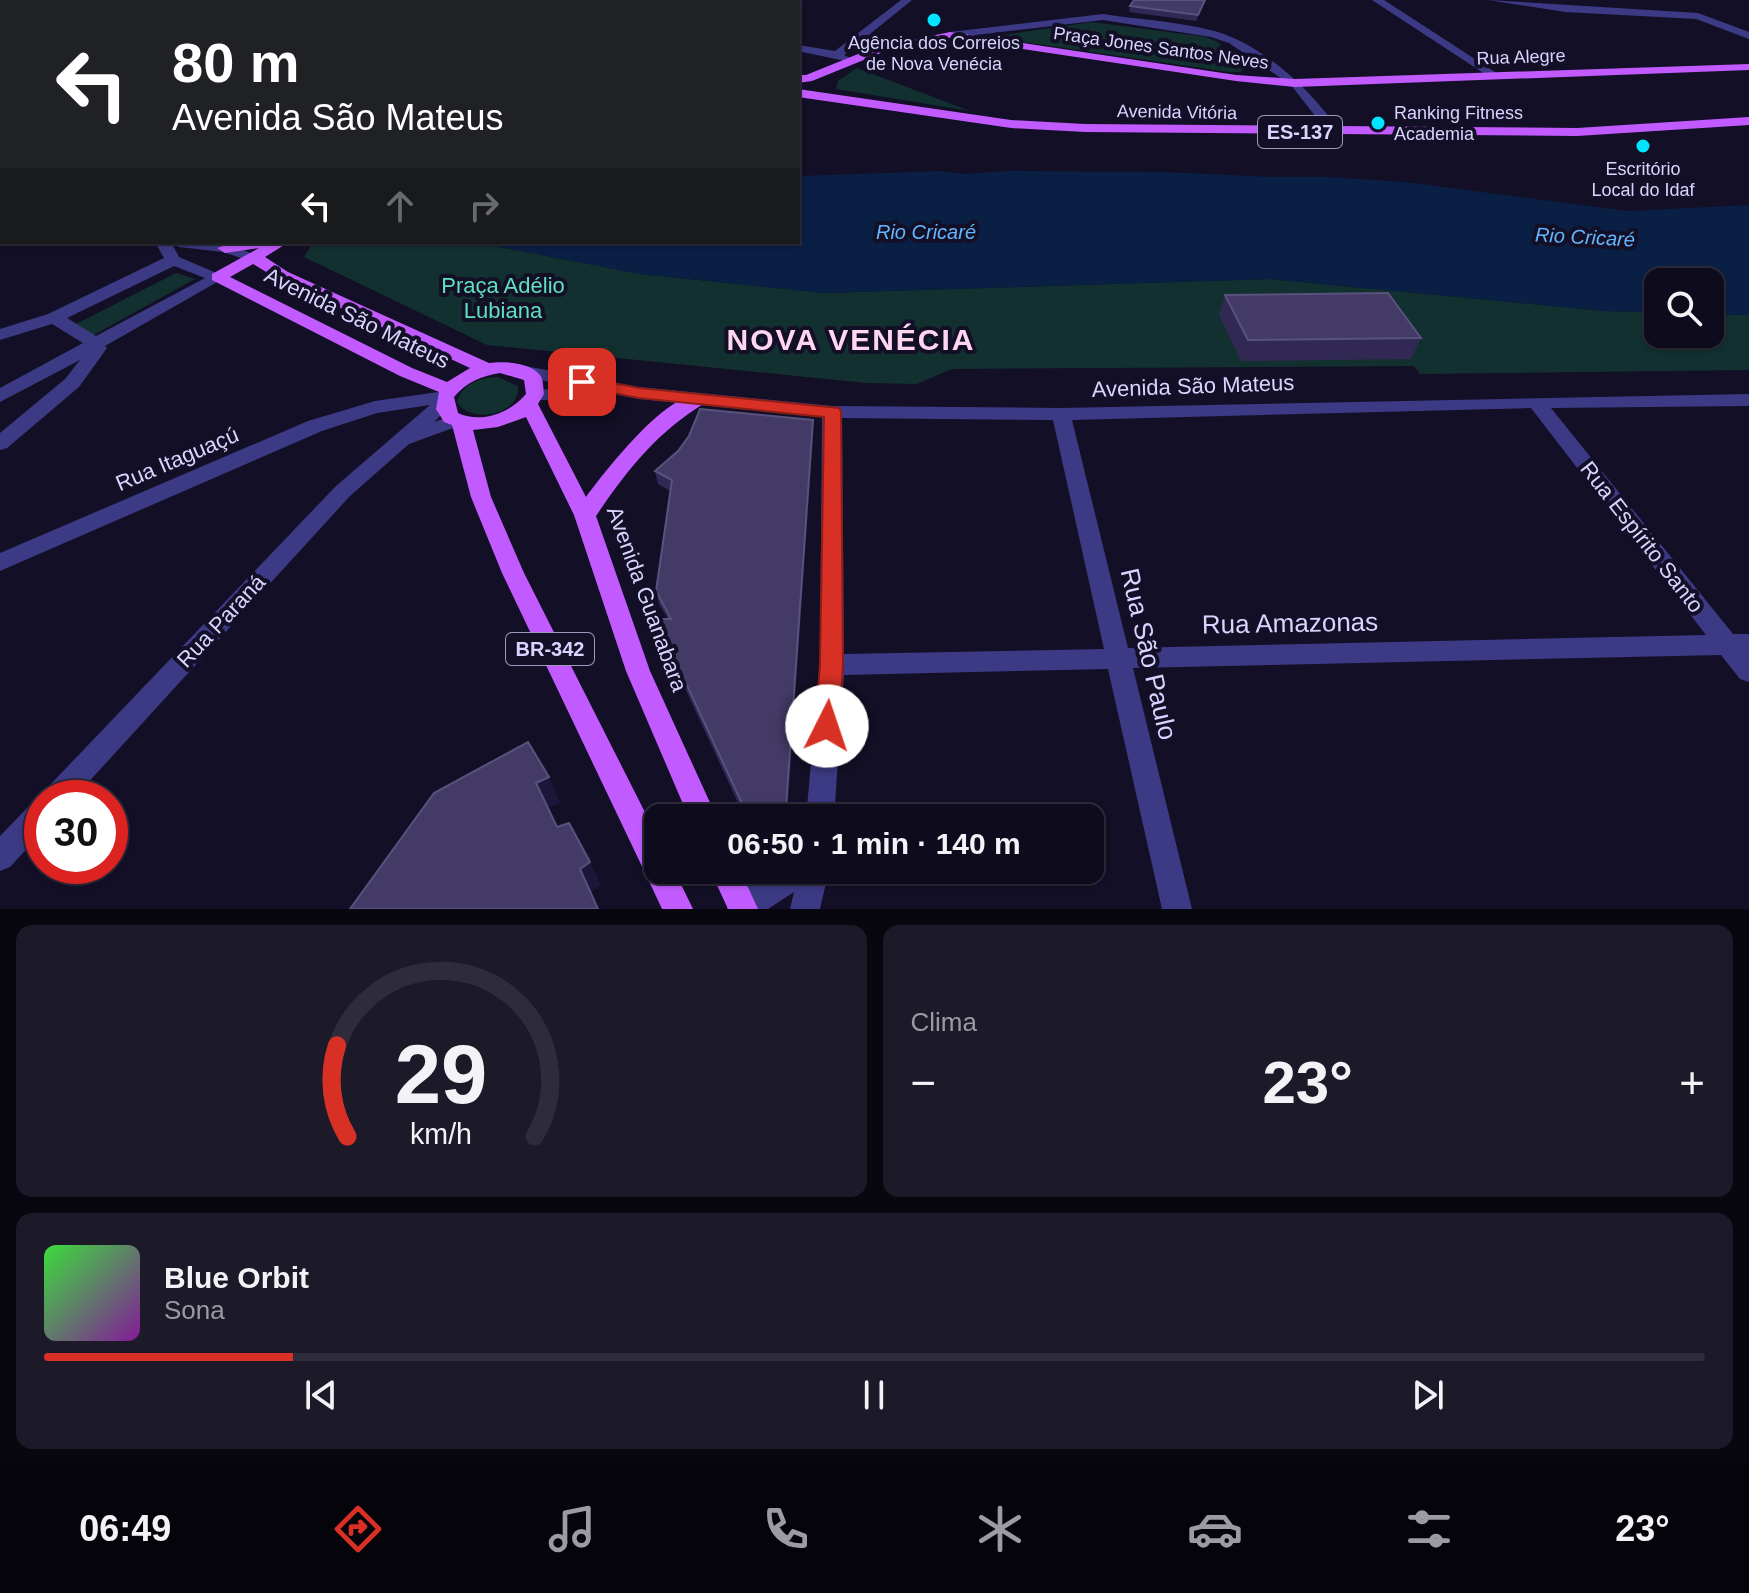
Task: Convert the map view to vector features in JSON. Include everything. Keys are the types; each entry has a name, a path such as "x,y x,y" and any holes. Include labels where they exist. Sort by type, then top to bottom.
{"main road":[{"path":"803,79 842,58 894,44 950,35"},
{"name":"Praça Jones Santos Neves","path":"950,35 1236,78 1295,83"},
{"name":"Rua Alegre","path":"1295,83 1749,67"},
{"path":"803,79 853,100"},
{"name":"Avenida Vitória","path":"800,93 1011,124 1335,132 1577,132 1749,121"},
{"path":"225,248 254,244"},
{"path":"218,277 279,244"},
{"path":"282,275 283,244"},
{"name":"Avenida São Mateus","path":"253,257 282,275 486,369"},
{"name":"Avenida São Mateus","path":"218,277 406,372 446,397"},
{"path":"446,397 459,381 486,369 500,367 525,372"},
{"name":"BR-342","path":"525,372 537,386 532,399"},
{"name":"BR-342","path":"446,397 450,415 459,421 481,497 513,573 644,840"},
{"path":"459,421 475,424 505,419 532,399"},
{"name":"Avenida Guanabara","path":"532,399 585,515 638,671 697,804"},
{"path":"585,515 638,443 670,415 698,399"},
{"name":"BR-342","path":"666,884 678,909"},
{"path":"731,884 742,908"}],"street":[{"path":"800,48 842,58 907,0"},
{"path":"1377,0 1495,76"},
{"path":"1493,0 1698,16 1749,36"},
{"path":"1696,0 1698,16"},
{"name":"Praça Jones Santos Neves","path":"950,35 1104,12 1223,37 1295,83"},
{"path":"1295,83 1335,132"},
{"path":"0,335 54,318 173,260 164,244"},
{"name":"Avenida São Mateus","path":"194,244 225,248 253,257"},
{"name":"Avenida São Mateus","path":"173,260 218,277"},
{"path":"0,396 218,277"},
{"path":"0,443 82,372 98,348 95,343 54,318"},
{"name":"Avenida São Mateus","path":"525,372 639,393 832,412 1061,414 1749,400"},
{"name":"Avenida São Mateus","path":"532,399 639,393"},
{"name":"Rua Itaguaçú","path":"0,562 315,426 375,407 446,397"},
{"name":"Rua Paraná","path":"73,780 343,491 446,397"},
{"name":"Rua Espírito Santo","path":"1536,402 1738,644 1749,672"},
{"path":"821,804 832,665 832,412"},
{"name":"Rua São Paulo","path":"1061,414 1177,909"},
{"name":"Rua Paraná","path":"390,448 459,421"},
{"name":"Rua Amazonas","path":"832,665 1738,644"},
{"path":"0,857 24,831"},
{"path":"742,908 780,884"},
{"path":"805,909 811,884"}],"green space":[{"path":"1092,22 1206,37 1216,41 1248,68 1229,72 989,37"},
{"path":"857,68 970,111 836,89 838,81"},
{"name":"Praça Adélio Lubiana","path":"312,244 484,244 641,274 824,293 1270,279 1604,311 1644,312 1644,348 1724,348 1724,314 1749,315 1749,370 1420,374 1414,366 952,369 917,384 866,383 487,345 304,257"},
{"path":"176,273 195,279 92,336 74,325"},
{"path":"498,377 518,386 517,396 504,409 494,413 473,413 457,402 467,386"}],"water":[{"name":"Rio Cricaré","path":"1007,171 1328,177 1405,182 1628,211 1749,205 1749,315 1724,314 1724,268 1644,268 1644,312 1604,311 1270,279 824,293 641,274 484,244 800,244 800,176"}],"building":[{"path":"1134,0 1205,0 1198,15 1130,6"},
{"path":"1388,293 1421,338 1248,340 1225,295"},
{"path":"700,409 813,420 786,804 742,804 656,619 671,619 656,591 672,480 655,471 678,451 689,436"},
{"path":"528,742 549,777 536,783 557,827 569,823 590,862 580,869 598,909 350,909 434,793"}],"place":[{"name":"Agência dos Correios de Nova Venécia","path":"934,20"},
{"name":"Ranking Fitness Academia","path":"1378,123"},
{"name":"Escritório Local do Idaf","path":"1643,146"}],"district":[{"name":"NOVA VENÉCIA","path":"851,339"}],"route":[{"path":"582,382 639,393 832,412 832,665 827,726"}]}
